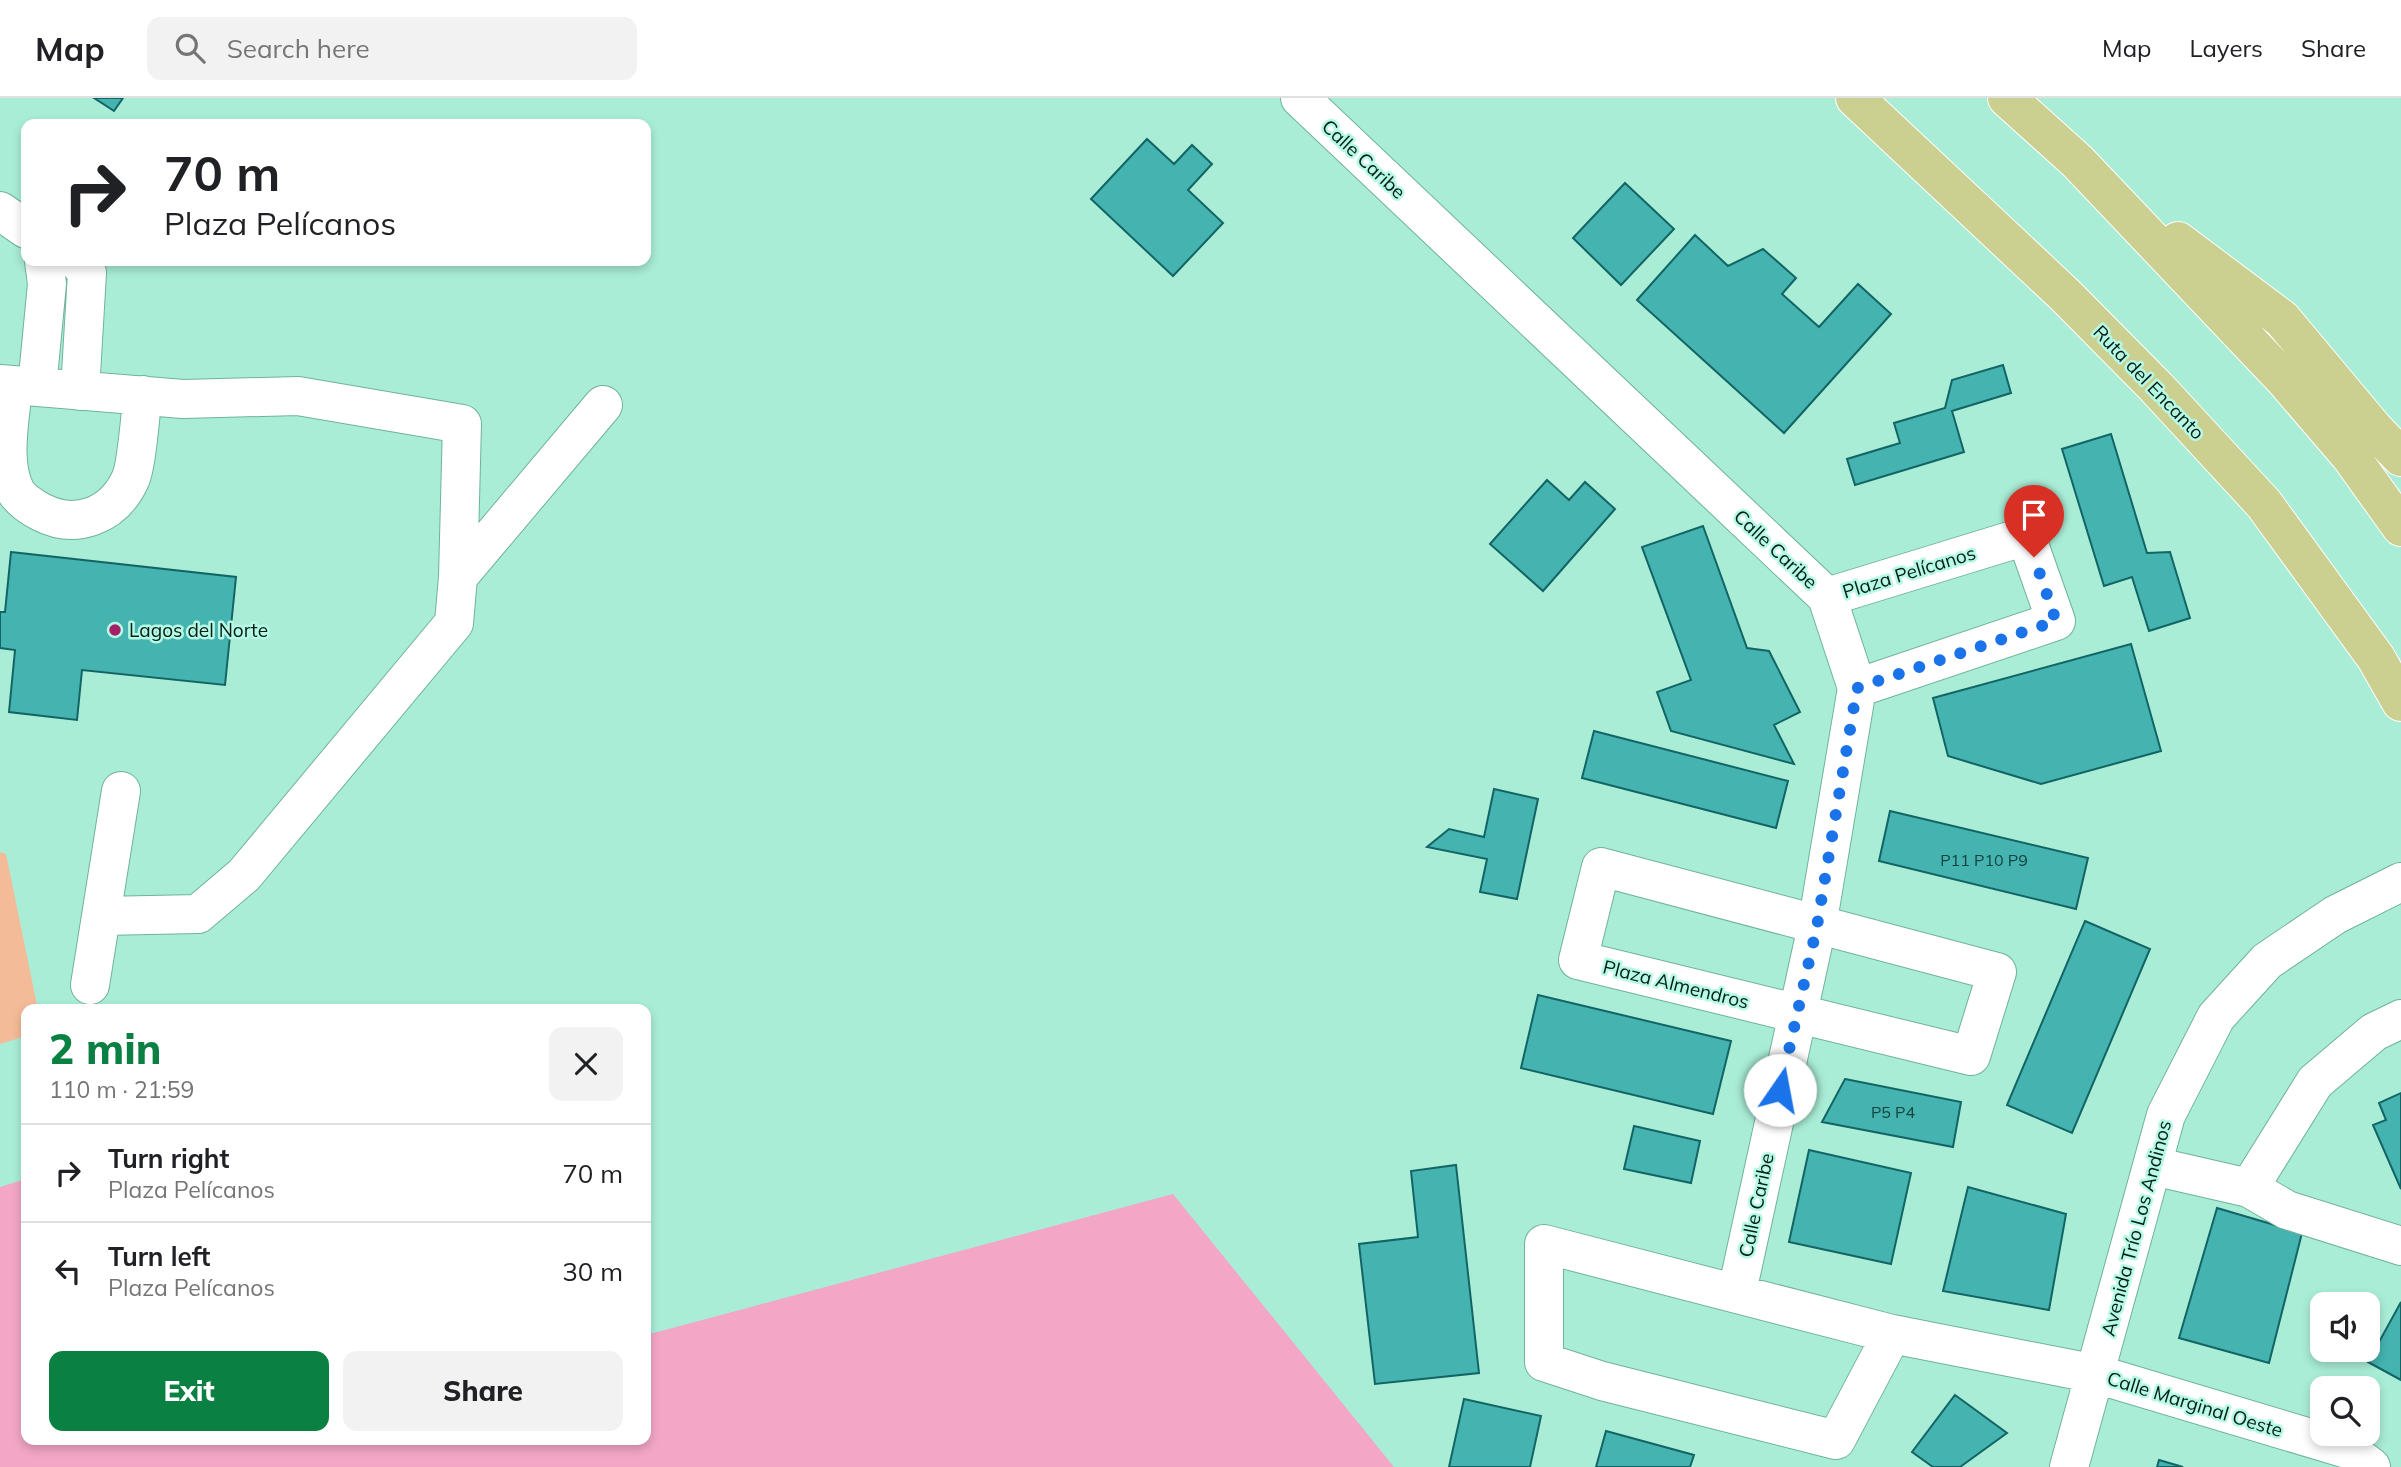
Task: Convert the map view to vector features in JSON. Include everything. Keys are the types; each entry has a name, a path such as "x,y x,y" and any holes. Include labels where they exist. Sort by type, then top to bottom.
{"main road":[{"name":"Ruta del Encanto","path":"1855,98 2065,295 2157,388 2264,504 2376,658 2401,702"},
{"path":"2007,98 2089,173 2285,380 2351,457 2401,527"},
{"path":"2089,173 2282,319 2374,429 2401,457"}],"street":[{"name":"Calle Caribe","path":"1300,98 1827,597 1857,688 1817,926 1737,1292"},
{"path":"0,211 21,226"},
{"path":"45,266 47,284 17,386 8,461 17,493 33,508 53,518 80,521 105,512 132,478 143,395"},
{"path":"80,391 87,273 82,266"},
{"path":"17,386 183,398 298,396 463,424 454,623 244,875 198,914 102,916"},
{"path":"458,577 604,405"},
{"name":"Plaza Pelícanos","path":"1827,597 2026,536 2056,621 1857,688"},
{"path":"90,985 121,790"},
{"name":"Plaza Almendros","path":"1797,1015 1578,960 1601,867 1817,926"},
{"name":"Avenida Trío Los Andinos","path":"2069,1467 2166,1115 2216,1017 2267,961 2334,915 2401,882"},
{"path":"1797,1015 1971,1056 1997,972 1817,926"},
{"path":"2249,1188 2315,1082 2374,1032 2401,1018"},
{"path":"2153,1166 2249,1188 2287,1210 2396,1245"},
{"path":"1892,1334 1836,1440 1602,1381 1544,1362 1544,1244 1892,1334 2096,1374"},
{"name":"Calle Marginal Oeste","path":"2096,1374 2354,1461"}],"shaded area":[{"path":"0,852 6,854 37,1004 21,1004 21,1038 0,1044"},
{"path":"21,1181 21,1445 651,1445 651,1334 1173,1194 1394,1467 0,1467 0,1187"}],"building":[{"path":"94,98 123,98 114,111"},
{"path":"1147,139 1174,164 1192,145 1212,164 1188,190 1223,223 1173,276 1091,199"},
{"path":"1625,183 1674,229 1621,285 1573,238"},
{"path":"1695,235 1728,266 1763,249 1796,278 1782,294 1819,327 1858,284 1891,314 1784,433 1637,300"},
{"path":"2003,365 2011,393 1952,411 1964,452 1855,485 1847,459 1900,443 1894,423 1945,408 1952,380"},
{"path":"2111,434 2147,553 2170,552 2190,618 2149,631 2132,577 2104,586 2062,449"},
{"path":"1547,480 1569,500 1585,482 1615,509 1543,591 1490,544"},
{"path":"1703,526 1747,648 1769,651 1800,712 1774,725 1794,764 1671,731 1657,692 1691,680 1642,547"},
{"name":"Lagos del Norte","path":"11,552 236,577 225,685 82,670 77,720 9,712 15,650 0,648 0,612 5,612"},
{"path":"2131,644 2161,751 2041,784 1948,756 1933,698"},
{"path":"1594,731 1788,781 1776,828 1582,778"},
{"path":"1494,789 1538,799 1517,899 1480,892 1487,859 1427,847 1449,829 1484,837"},
{"path":"1890,811 2088,858 2076,909 1879,861"},
{"path":"2085,921 2150,949 2072,1133 2007,1105"},
{"path":"1538,995 1731,1041 1713,1114 1521,1068"},
{"path":"1845,1079 1961,1102 1953,1147 1822,1122"},
{"path":"2401,1093 2401,1189 2373,1125 2386,1120 2379,1103"},
{"path":"1634,1126 1700,1141 1691,1183 1624,1169"},
{"path":"1809,1150 1911,1173 1891,1264 1789,1242"},
{"path":"1456,1165 1479,1373 1375,1384 1359,1244 1418,1237 1411,1171"},
{"path":"1968,1187 2066,1214 2049,1310 1943,1291"},
{"path":"2217,1208 2302,1233 2269,1363 2179,1338"},
{"path":"2401,1302 2401,1380 2368,1362 2380,1362 2380,1340"},
{"path":"1955,1395 2007,1433 1960,1467 1933,1467 1912,1452"},
{"path":"1464,1399 1541,1416 1530,1467 1449,1467"},
{"path":"1606,1431 1694,1455 1690,1467 1596,1467"},
{"path":"2159,1460 2183,1467 2157,1467"}],"place":[{"name":"Lagos del Norte","path":"115,630"}],"route":[{"path":"1780,1090 1817,926 1857,688 2056,621 2034,557"}]}
